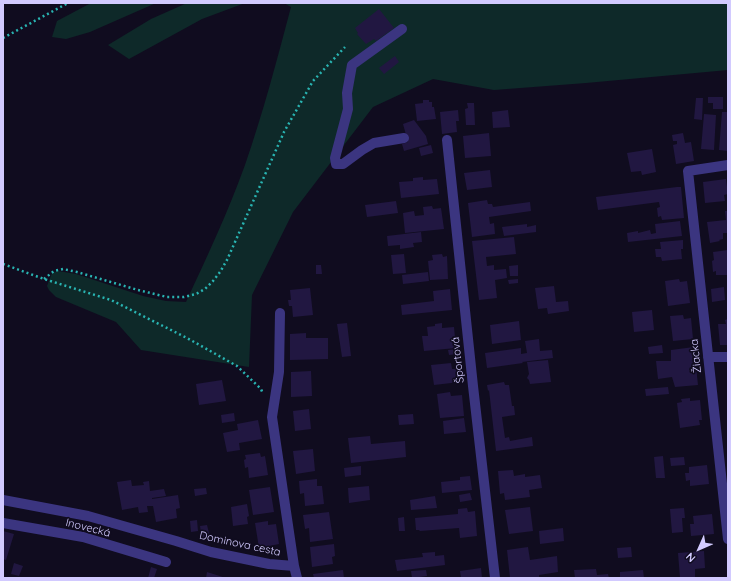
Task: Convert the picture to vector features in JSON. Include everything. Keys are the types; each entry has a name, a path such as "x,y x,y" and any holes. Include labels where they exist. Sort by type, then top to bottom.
{"street":[{"path":"402,29 352,65 347,93 348,109 335,158 336,164 343,164 374,143 404,138"},
{"name":"Športová","path":"447,140 495,578"},
{"name":"Žiacka","path":"728,165 688,171 728,538"},
{"name":"Dominova cesta","path":"3,500 88,516 211,552 269,564 294,566 272,417 279,372 280,313"},
{"path":"708,357 728,357"},
{"name":"Inovecká","path":"3,523 83,537 166,562"},
{"path":"294,566 297,578"}],"path":[{"path":"3,38 68,3"},
{"path":"44,279 54,271 63,269 167,297 184,297 196,294 205,289 213,282 227,260 284,132 313,81 345,47"},
{"path":"3,264 44,279 111,300 188,338 237,366 261,389 264,396"}],"green space":[{"path":"91,3 156,3 90,32 66,39 52,37 57,21"},
{"path":"187,3 245,3 202,19 129,59 108,45 151,19"},
{"path":"284,3 728,3 728,70 494,90 433,79 373,107 293,212 252,295 249,367 141,350 116,322 56,297 47,286 52,273 58,271 76,274 143,296 166,301 186,302 224,217 252,145 270,86 291,7"}],"building":[{"path":"379,9 394,28 376,41 374,39 366,44 357,34 358,33 355,28"},
{"path":"395,56 399,62 384,74 379,68"},
{"path":"708,97 723,97 723,109 713,109 713,103 708,103"},
{"path":"696,98 703,98 702,120 694,119"},
{"path":"423,100 429,100 429,102 432,102 436,119 417,121 415,104 423,103"},
{"path":"467,103 474,103 475,125 466,125 465,109 468,108"},
{"path":"458,110 459,121 456,121 457,132 442,134 440,112"},
{"path":"508,110 510,127 493,128 492,112"},
{"path":"722,112 728,112 728,151 719,150"},
{"path":"704,114 716,115 714,150 701,149"},
{"path":"414,120 426,136 428,144 404,151 402,144 408,142 403,124"},
{"path":"489,133 491,156 465,158 463,136"},
{"path":"683,133 685,143 691,142 694,161 676,164 673,145 677,144 677,141 673,141 672,135"},
{"path":"431,145 433,153 421,156 419,148"},
{"path":"652,149 656,172 642,175 641,171 631,172 627,153"},
{"path":"490,170 492,187 467,190 464,173"},
{"path":"423,177 423,180 437,179 439,194 401,198 399,182 413,181 413,178"},
{"path":"726,179 728,194 724,195 725,201 705,203 703,182"},
{"path":"681,187 684,218 662,220 661,216 658,217 657,208 660,207 659,202 598,210 596,197"},
{"path":"487,200 488,204 492,204 493,207 530,202 531,211 489,217 490,224 494,223 495,234 472,237 468,203"},
{"path":"396,201 398,213 367,217 365,205"},
{"path":"432,206 433,209 441,208 444,229 405,233 403,213 414,211 415,216 424,215 423,207"},
{"path":"725,211 728,211 728,233 723,233 723,239 719,240 720,241 710,243 707,222 726,220"},
{"path":"680,221 682,236 628,242 627,233 638,231 638,233 650,230 651,234 656,233 655,224"},
{"path":"527,224 527,227 536,225 536,232 504,236 502,227"},
{"path":"421,232 422,242 413,243 414,247 400,249 400,245 388,246 387,236"},
{"path":"514,237 516,254 486,257 487,266 494,265 494,270 506,269 507,278 495,280 497,298 479,300 472,241"},
{"path":"683,240 683,249 681,249 682,259 662,261 661,257 656,257 655,249 661,249 660,242"},
{"path":"728,250 728,275 716,275 716,271 713,272 713,252"},
{"path":"404,254 406,273 393,274 391,255"},
{"path":"442,254 443,257 447,256 448,279 430,280 428,261 433,260 432,255"},
{"path":"316,265 321,265 322,274 316,274"},
{"path":"518,265 518,276 510,276 509,266"},
{"path":"428,272 429,281 403,284 402,275"},
{"path":"518,279 518,283 509,284 508,280"},
{"path":"679,279 680,282 687,281 690,303 668,306 665,281"},
{"path":"554,286 556,302 568,301 569,311 548,314 547,308 538,309 535,288"},
{"path":"724,287 725,300 712,302 711,289"},
{"path":"310,288 313,315 293,317 292,306 289,306 288,300 291,300 290,290"},
{"path":"450,289 452,310 402,315 401,305 434,301 433,291"},
{"path":"652,310 654,330 634,332 632,312"},
{"path":"683,315 684,319 691,318 693,339 673,341 670,316"},
{"path":"728,319 728,345 720,345 718,324 726,324 725,320"},
{"path":"519,321 521,340 492,344 490,325"},
{"path":"347,323 351,356 342,357 337,324"},
{"path":"442,323 442,328 454,327 456,348 424,351 422,336 428,336 427,327"},
{"path":"306,333 306,338 328,338 328,359 290,360 290,334"},
{"path":"539,339 540,351 552,350 553,358 487,368 485,353 521,348 521,354 527,353 525,341"},
{"path":"662,345 663,353 649,354 648,347"},
{"path":"694,347 698,385 675,387 672,377 658,379 656,361 671,361 671,350"},
{"path":"456,349 457,354 449,355 448,350"},
{"path":"548,360 551,382 530,384 527,378 529,374 527,362"},
{"path":"451,363 452,369 459,369 460,382 434,385 431,365"},
{"path":"311,371 312,396 291,397 291,372"},
{"path":"222,380 226,401 199,405 196,384"},
{"path":"504,382 505,385 509,385 515,415 502,417 505,438 509,437 510,441 532,437 533,446 496,451 489,390 488,391 487,385"},
{"path":"668,387 669,394 646,396 645,389"},
{"path":"450,392 451,396 462,395 464,416 440,418 437,394"},
{"path":"690,398 690,401 700,400 702,420 699,420 700,425 680,428 677,403 682,402 681,399"},
{"path":"309,409 311,429 295,431 293,411"},
{"path":"234,413 235,421 222,423 221,415"},
{"path":"413,414 414,424 399,425 398,415"},
{"path":"464,418 466,432 444,434 443,421"},
{"path":"258,420 262,439 239,443 240,450 227,452 223,433 238,430 237,424"},
{"path":"370,436 371,444 405,441 406,457 351,463 348,438"},
{"path":"313,449 315,471 296,474 293,451"},
{"path":"260,453 261,457 265,456 268,475 249,478 248,467 245,468 245,455"},
{"path":"663,456 665,478 656,478 654,457"},
{"path":"684,457 685,465 671,466 670,458"},
{"path":"707,465 709,484 690,486 690,480 686,481 685,473 689,473 689,467"},
{"path":"361,466 361,475 345,477 344,468"},
{"path":"513,470 514,476 525,474 525,477 540,475 542,488 529,490 530,497 505,500 504,493 500,494 498,471"},
{"path":"470,476 472,490 442,493 441,482 460,480 460,477"},
{"path":"317,479 317,486 322,486 324,504 305,506 304,493 300,494 299,481"},
{"path":"131,480 132,486 144,485 143,482 149,481 150,491 164,489 166,496 152,499 178,495 180,508 176,509 177,518 156,522 153,506 147,506 148,512 139,513 138,507 122,510 117,482"},
{"path":"369,486 370,500 349,503 348,488"},
{"path":"270,487 274,512 253,515 249,490"},
{"path":"206,488 207,494 195,496 194,489"},
{"path":"470,493 472,500 460,502 459,495"},
{"path":"435,496 437,508 411,510 410,500"},
{"path":"247,504 249,516 247,517 248,524 233,526 231,507"},
{"path":"530,507 533,531 509,534 505,510"},
{"path":"467,508 468,512 475,511 477,536 460,538 459,528 416,530 415,518 458,514 458,509"},
{"path":"684,508 685,518 682,518 683,532 672,533 670,509"},
{"path":"329,512 333,539 310,542 309,528 305,529 303,515"},
{"path":"712,514 714,534 691,536 690,524 694,524 693,516"},
{"path":"404,517 405,531 399,531 398,518"},
{"path":"197,520 198,531 191,532 190,521"},
{"path":"268,521 268,525 276,524 279,544 259,548 255,523"},
{"path":"207,525 210,537 202,539 200,526"},
{"path":"563,528 564,541 540,544 539,531"},
{"path":"3,531 14,534 6,560 3,559"},
{"path":"334,544 335,556 332,557 333,564 312,567 310,547"},
{"path":"528,547 530,560 557,556 558,572 539,575 539,578 510,578 507,550"},
{"path":"631,547 632,557 618,558 617,548"},
{"path":"704,551 705,568 695,569 695,578 680,578 678,553"},
{"path":"435,552 435,556 444,555 445,565 397,571 395,560 423,557 422,553"},
{"path":"14,563 23,566 19,576 11,574"},
{"path":"151,567 157,569 154,578 148,578"},
{"path":"481,568 482,578 461,578 460,571"},
{"path":"596,569 597,575 608,574 609,578 575,578 574,570"},
{"path":"343,570 344,578 314,578 313,574"},
{"path":"426,570 427,576 412,578 411,571"},
{"path":"643,570 644,578 620,578 620,572"},
{"path":"207,572 226,578 206,578"}]}
